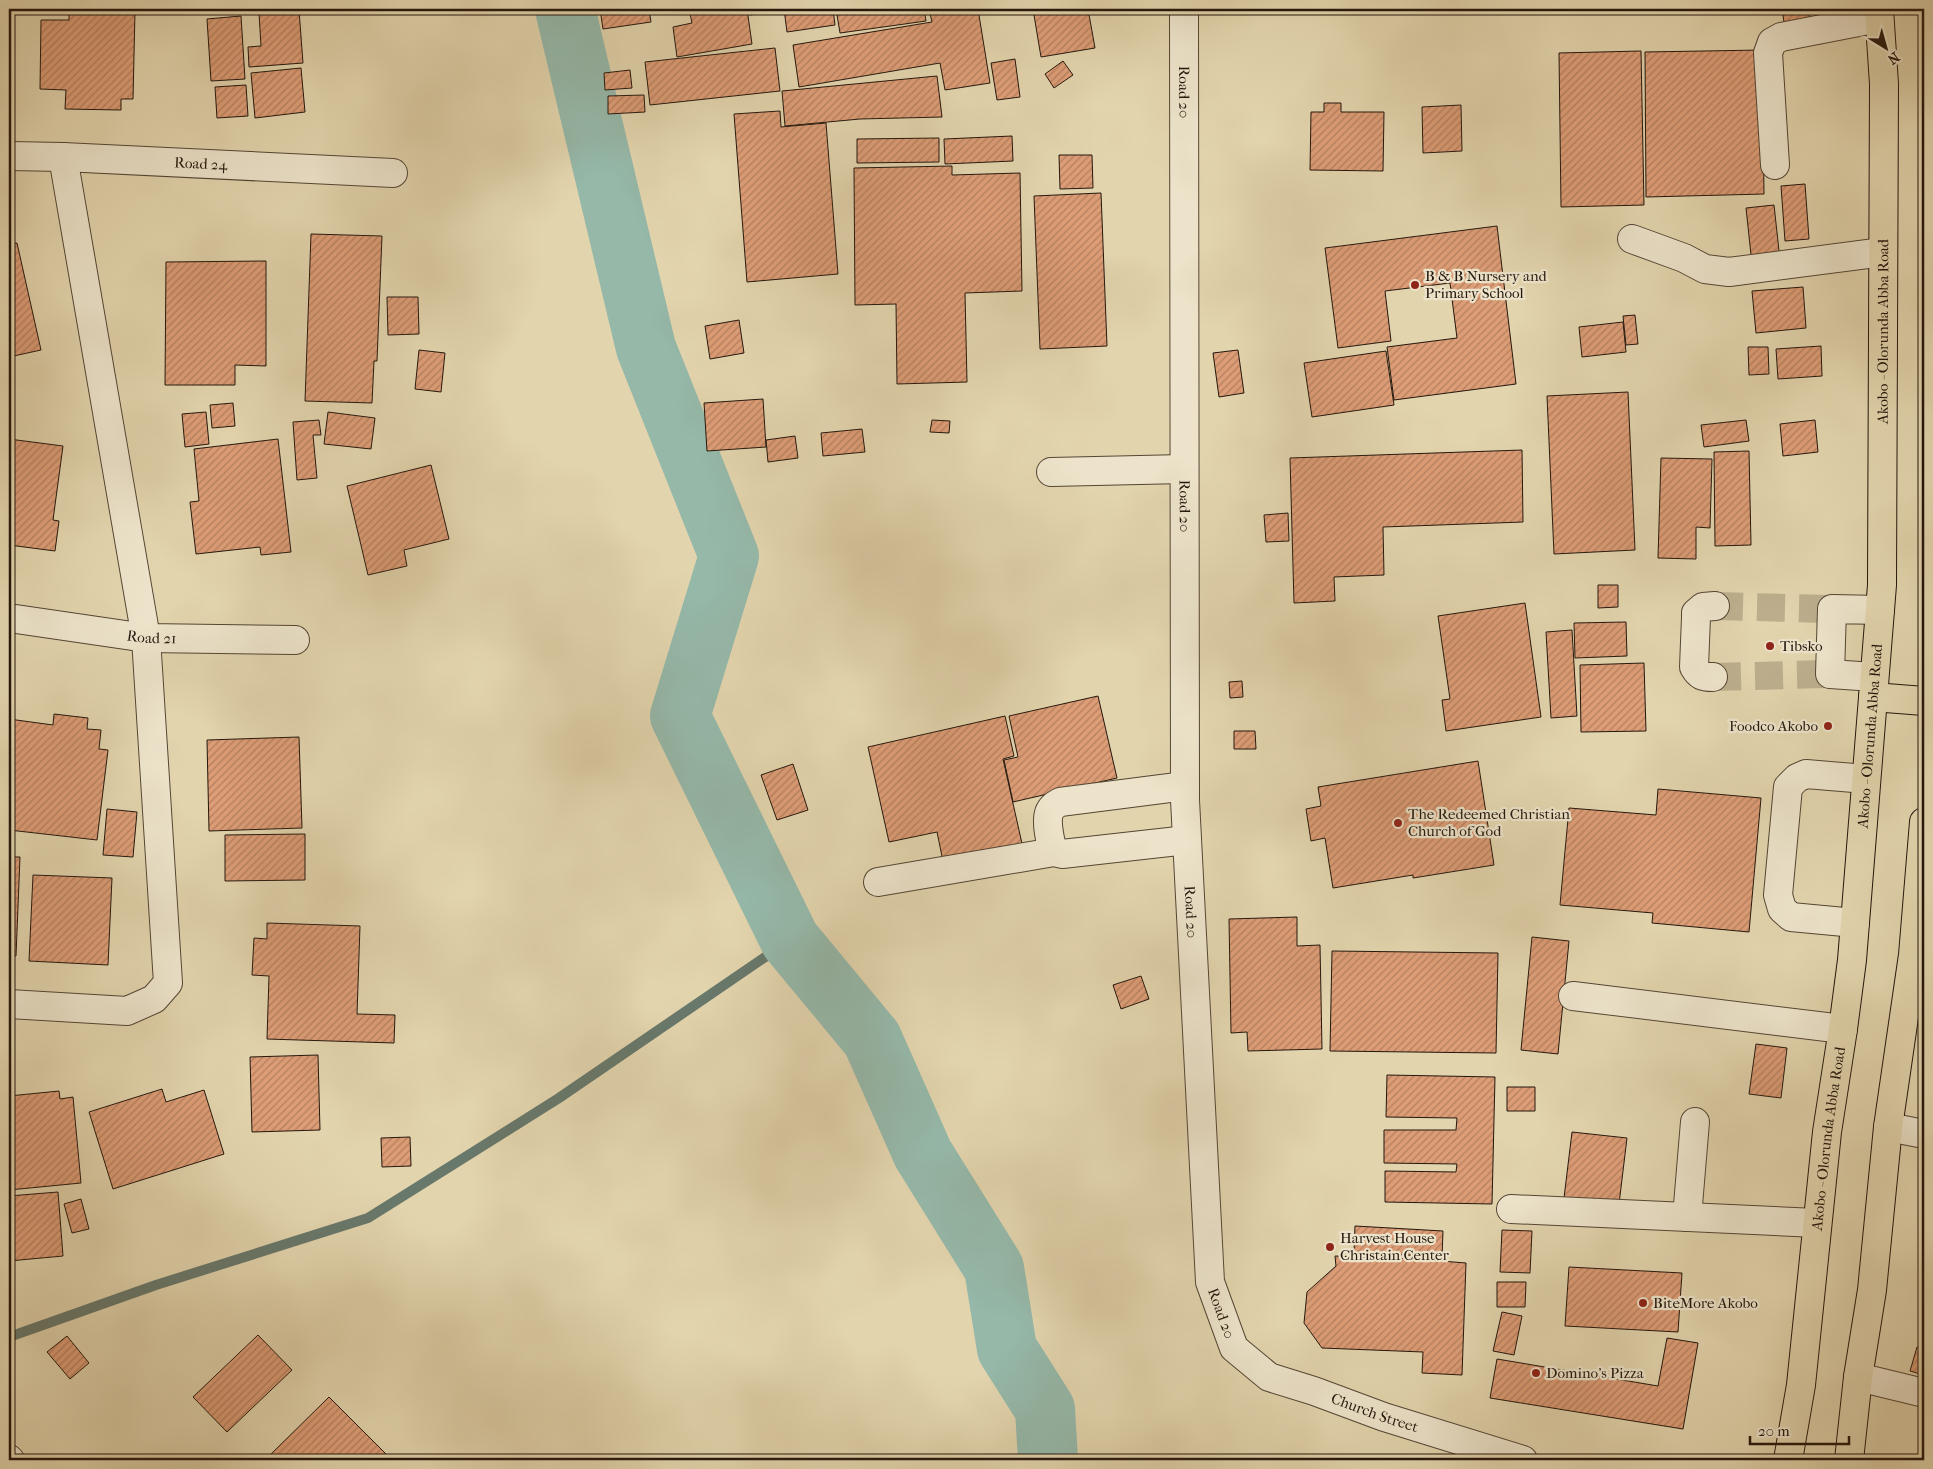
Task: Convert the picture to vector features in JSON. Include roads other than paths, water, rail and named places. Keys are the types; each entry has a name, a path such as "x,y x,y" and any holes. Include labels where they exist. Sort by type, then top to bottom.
{"main road":[{"name":"Akobo - Olorunda Abba Road","path":"1788,1460 1801,1385 1826,1132 1843,1029 1855,923 1882,585 1884,84 1879,14"},
{"path":"1874,687 1924,701"},
{"path":"1849,1460 1858,1377 1872,1290 1888,1127 1919,955 1924,822"}],"street":[{"name":"Road 20","path":"1184,14 1185,786 1187,840 1210,1282 1234,1348"},
{"path":"1776,165 1768,53 1772,42 1781,37 1879,14"},
{"name":"Road 24","path":"9,156 393,173"},
{"path":"9,1004 127,1011 154,999 168,982 146,638 63,157"},
{"path":"1632,239 1684,258 1705,269 1729,272 1883,252"},
{"name":"Road 20","path":"1051,472 1184,469"},
{"path":"1713,677 1704,677 1698,674 1694,667 1696,613 1703,607 1715,606"},
{"path":"1874,687 1828,674 1830,609 1880,610"},
{"name":"Road 21","path":"9,618 146,638 295,640"},
{"path":"1855,923 1791,917 1782,909 1778,895 1788,787 1797,778 1806,774 1866,779"},
{"path":"1054,852 1050,844 1049,813 1052,806 1060,802 1185,786"},
{"path":"878,882 1054,852 1062,854 1187,840"},
{"path":"1574,996 1843,1029"},
{"path":"1687,1217 1696,1122"},
{"path":"1888,1127 1924,1134"},
{"path":"1510,1209 1817,1222"},
{"name":"Church Street","path":"1234,1348 1269,1377 1457,1451 1523,1460"},
{"path":"1858,1377 1924,1393"}],"waterway":[{"path":"565,9 646,348 729,556 680,716 790,940 872,1039 923,1154 994,1268 1007,1349 1045,1409 1048,1460"},
{"path":"9,1337 156,1285 368,1218 559,1098 790,940"}],"tunnel":[{"path":"1715,606 1827,609"},
{"path":"1713,677 1826,674"}],"place":[{"name":"B & B Nursery and Primary School","path":"1415,285"},
{"name":"Tibsko","path":"1770,646"},
{"name":"Foodco Akobo","path":"1828,726"},
{"name":"The Redeemed Christian Church of God","path":"1398,823"},
{"name":"Harvest House Christain Center","path":"1330,1247"},
{"name":"BiteMore Akobo","path":"1643,1303"},
{"name":"Domino's Pizza","path":"1536,1373"}]}
